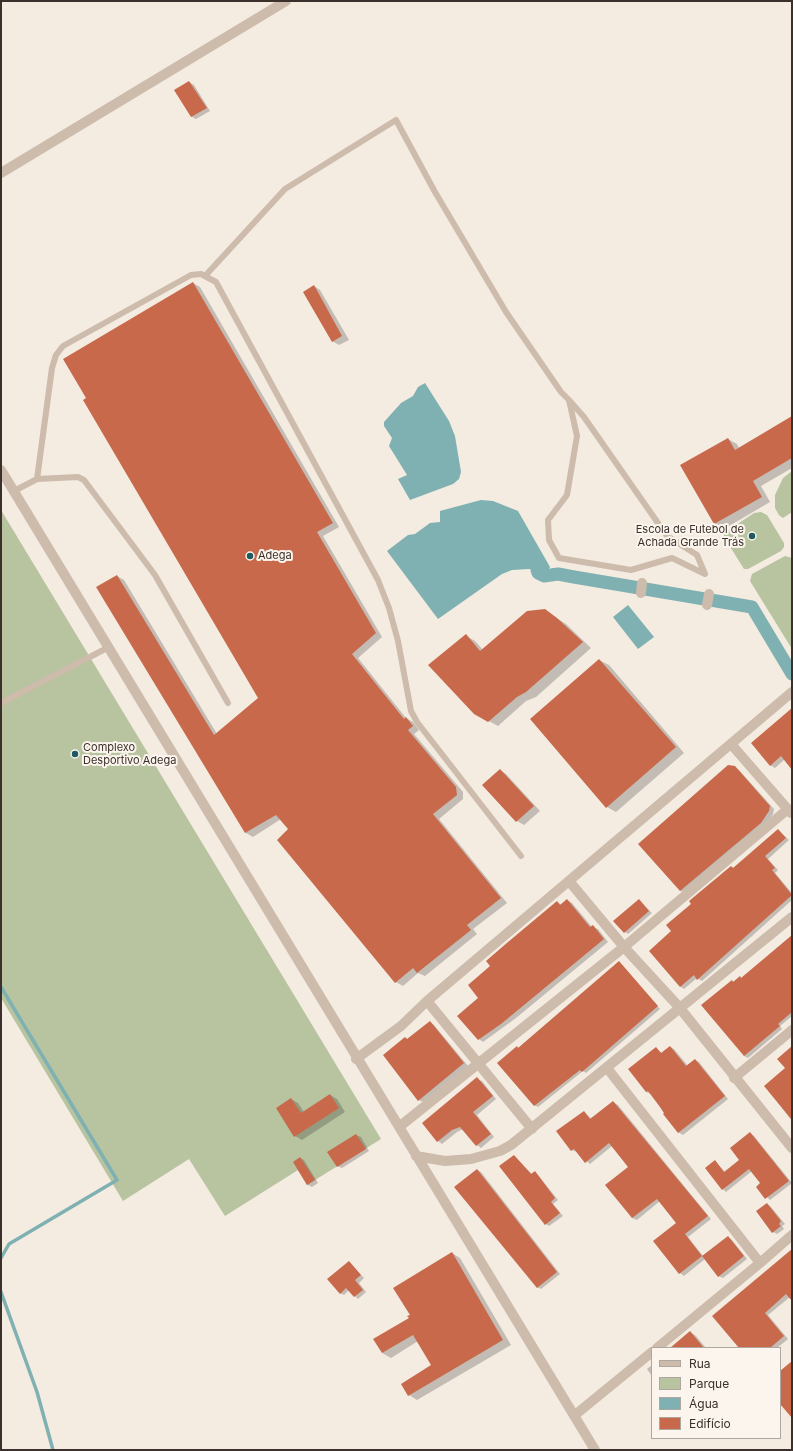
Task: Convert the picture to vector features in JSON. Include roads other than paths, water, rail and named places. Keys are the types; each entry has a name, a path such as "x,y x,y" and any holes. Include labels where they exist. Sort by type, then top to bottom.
{"street":[{"path":"1,173 286,1"},
{"path":"1,470 595,1450"},
{"path":"707,605 709,594"},
{"path":"356,1058 401,1026 427,1001 792,692"},
{"path":"399,1127 624,947 790,811 731,744"},
{"path":"569,881 624,947 679,1007 734,1078 791,1144"},
{"path":"416,1156 445,1161 471,1159 500,1151 532,1129 679,1007 792,917"},
{"path":"427,1001 532,1129"},
{"path":"734,1078 792,1030"},
{"path":"607,1068 760,1263"},
{"path":"658,1347 792,1235"},
{"path":"575,1416 651,1353"}],"lane":[{"path":"205,276 285,189 396,120 438,199 502,306 569,400 584,417 667,536 697,555 705,574 672,558 631,570 559,558 548,540 548,520 567,495 577,436 569,400"},
{"path":"37,479 56,355 63,346 191,275 201,274 216,282 378,580 392,621 411,711 417,722 521,856"},
{"path":"14,491 37,479 78,477 84,480 155,575 228,703"},
{"path":"1,703 109,648"}],"water":[{"path":"425,383 449,421 455,436 461,472 459,479 453,484 410,500 398,479 407,475 389,446 392,438 384,426 384,422 401,403 413,396 418,387"},
{"path":"481,500 493,501 518,511 550,567 547,572 529,569 512,570 502,574 438,619 387,551 408,535 415,534 430,523 440,522 440,511"},
{"path":"628,605 654,637 638,649 613,617"}],"waterway":[{"path":"537,570 538,573 544,576 558,574 752,607 792,674"},
{"path":"1,987 117,1180 9,1244 1,1258"},
{"path":"1,1292 37,1392 53,1450"}],"place":[{"name":"Escola de Futebol de Achada Grande Trás","path":"752,536"},
{"name":"Adega","path":"250,556"},
{"name":"Complexo Desportivo Adega","path":"75,754"}]}
